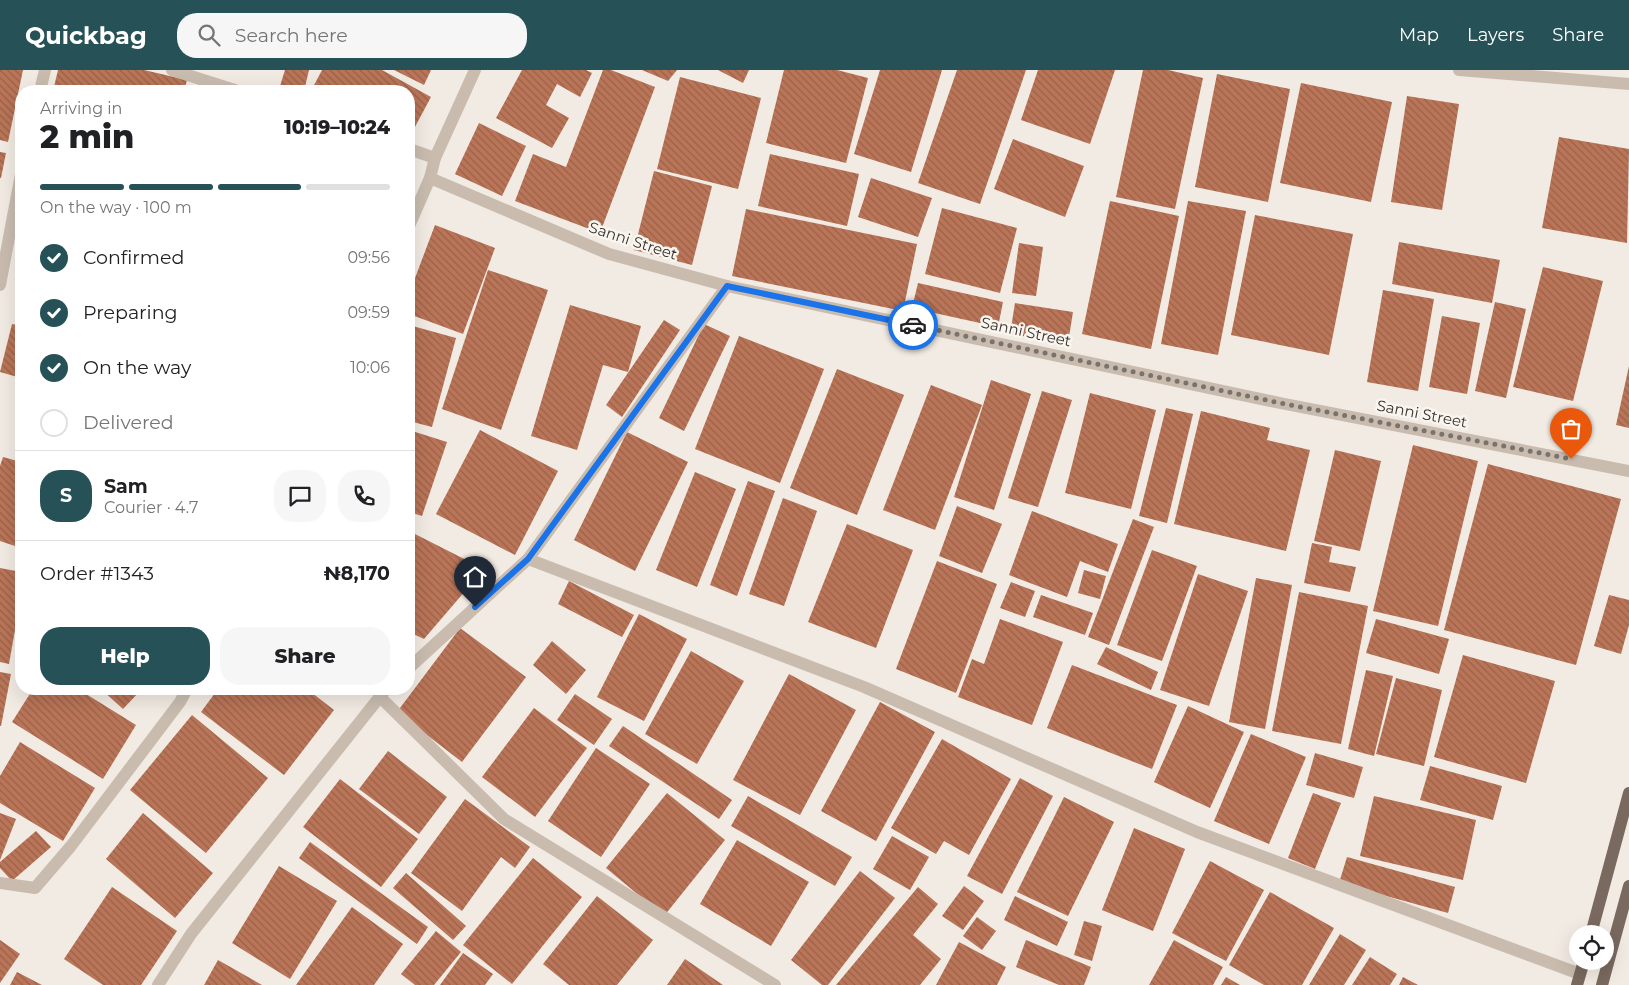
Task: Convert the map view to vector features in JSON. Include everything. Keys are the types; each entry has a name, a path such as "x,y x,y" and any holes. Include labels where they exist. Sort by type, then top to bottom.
{"main road":[{"path":"1593,925 1629,793"},
{"path":"1602,985 1629,886"}],"street":[{"path":"41,85 45,70"},
{"path":"172,70 219,85"},
{"path":"415,212 430,178 436,158 476,70"},
{"path":"1459,70 1629,84"},
{"path":"415,151 436,158"},
{"name":"Sanni Street","path":"430,178 609,254 727,286 1280,403 1629,471"},
{"path":"0,285 15,206"},
{"path":"415,663 528,559 727,286"},
{"path":"528,559 864,687 1197,832 1579,980"},
{"path":"0,883 35,888 71,846 184,695"},
{"path":"158,985 191,934 380,695"},
{"path":"385,695 504,819 775,985"}],"building":[{"path":"0,70 23,70 20,85 15,85 15,108 8,142 0,140"},
{"path":"58,70 144,70 187,80 186,85 54,85"},
{"path":"285,70 309,70 305,85 280,85"},
{"path":"322,70 382,70 409,85 314,85"},
{"path":"394,70 431,70 424,85"},
{"path":"522,70 586,70 592,73 580,97 557,84 546,105 569,118 552,148 496,118"},
{"path":"603,70 611,70 655,87 600,233 515,201 533,154 566,167"},
{"path":"642,70 677,70 668,81"},
{"path":"718,70 749,70 743,83"},
{"path":"784,70 837,70 868,78 846,163 766,143"},
{"path":"880,70 942,70 911,172 854,154"},
{"path":"957,70 1026,70 980,204 918,183"},
{"path":"1038,70 1115,70 1090,144 1021,120"},
{"path":"1143,70 1168,70 1203,78 1175,209 1116,197"},
{"path":"1217,74 1290,89 1268,202 1195,187"},
{"path":"680,77 761,98 738,189 657,169"},
{"path":"1301,83 1392,102 1371,202 1280,183"},
{"path":"415,88 431,97 415,127"},
{"path":"1407,96 1459,104 1442,210 1391,202"},
{"path":"479,123 526,146 502,196 455,174"},
{"path":"1559,137 1629,149 1627,243 1542,228"},
{"path":"1013,139 1084,166 1065,217 994,189"},
{"path":"0,152 6,153 1,178 0,178"},
{"path":"770,154 859,174 847,226 758,206"},
{"path":"654,171 712,186 692,265 634,250"},
{"path":"871,178 932,198 918,237 858,217"},
{"path":"1110,201 1179,216 1151,349 1082,334"},
{"path":"1188,201 1246,211 1218,355 1161,344"},
{"path":"942,208 1017,228 1000,293 925,274"},
{"path":"746,209 917,244 903,311 732,276"},
{"path":"1255,215 1353,234 1329,355 1231,335"},
{"path":"435,225 495,248 463,334 415,316 415,278"},
{"path":"1399,242 1500,260 1492,303 1392,284"},
{"path":"1019,243 1043,247 1036,296 1012,293"},
{"path":"1543,267 1603,281 1573,401 1513,387"},
{"path":"488,270 548,290 501,430 442,409"},
{"path":"918,283 1003,302 998,327 912,308"},
{"path":"1383,290 1434,299 1418,391 1367,382"},
{"path":"1495,302 1526,309 1506,398 1475,391"},
{"path":"1015,303 1073,312 1068,343 1010,334"},
{"path":"570,305 641,326 628,372 603,365 577,450 531,436"},
{"path":"1442,316 1480,323 1467,394 1429,387"},
{"path":"664,320 680,330 622,417 606,405"},
{"path":"12,324 15,325 15,376 0,372"},
{"path":"704,324 730,336 684,431 659,418"},
{"path":"415,327 456,338 432,427 415,423"},
{"path":"739,336 824,369 780,483 695,449"},
{"path":"1629,366 1629,428 1616,425"},
{"path":"837,369 904,395 857,515 790,488"},
{"path":"991,380 1031,394 994,510 954,497"},
{"path":"931,385 982,405 935,530 883,510"},
{"path":"1042,391 1072,400 1038,507 1008,498"},
{"path":"1090,393 1156,410 1131,509 1065,493"},
{"path":"1166,408 1193,414 1167,523 1139,516"},
{"path":"1201,411 1270,428 1267,440 1310,450 1286,551 1174,524"},
{"path":"480,430 558,471 515,555 436,514"},
{"path":"415,432 447,442 422,516 415,514"},
{"path":"627,432 688,462 635,571 574,540"},
{"path":"1413,445 1478,461 1438,626 1373,611"},
{"path":"1335,450 1381,461 1360,551 1314,541"},
{"path":"3,457 15,460 15,546 0,541 0,466"},
{"path":"1488,464 1621,499 1576,665 1444,630"},
{"path":"695,472 736,489 697,587 656,570"},
{"path":"748,481 775,491 737,596 710,585"},
{"path":"783,498 817,511 784,606 749,594"},
{"path":"957,506 1002,524 982,573 939,556"},
{"path":"1032,511 1118,544 1108,572 1080,561 1067,597 1009,575"},
{"path":"1133,519 1154,527 1109,645 1088,637"},
{"path":"847,524 913,550 876,648 808,622"},
{"path":"415,534 484,569 424,639 415,635"},
{"path":"1312,543 1332,547 1329,562 1356,567 1350,592 1304,583"},
{"path":"1152,550 1197,566 1162,661 1117,645"},
{"path":"937,561 997,584 956,693 896,669"},
{"path":"0,568 15,571 15,630 9,664 0,662"},
{"path":"1084,570 1106,576 1100,599 1078,593"},
{"path":"1198,574 1248,591 1209,706 1160,690"},
{"path":"1256,578 1292,585 1265,729 1229,722"},
{"path":"569,581 634,615 622,637 558,604"},
{"path":"1011,582 1035,591 1025,617 1000,608"},
{"path":"1299,592 1368,606 1341,744 1272,731"},
{"path":"1041,595 1093,613 1085,635 1033,617"},
{"path":"1609,595 1629,600 1629,625 1621,654 1594,646"},
{"path":"639,614 687,639 644,721 597,697"},
{"path":"1000,619 1063,642 1032,725 958,697 972,659 984,664"},
{"path":"1376,619 1449,639 1439,674 1366,653"},
{"path":"460,628 526,677 462,762 397,712 410,695 415,695 415,688"},
{"path":"552,641 586,670 566,694 533,665"},
{"path":"1106,647 1158,672 1151,690 1097,664"},
{"path":"691,651 744,681 697,764 645,734"},
{"path":"1463,655 1555,681 1526,783 1434,757"},
{"path":"1072,665 1177,705 1152,769 1047,728"},
{"path":"1366,670 1393,676 1374,756 1348,749"},
{"path":"0,672 11,674 1,726 0,726"},
{"path":"789,674 856,710 800,815 733,780"},
{"path":"1396,678 1442,690 1424,766 1376,754"},
{"path":"575,694 612,719 594,745 557,720"},
{"path":"29,695 88,695 136,725 103,779 12,722"},
{"path":"108,695 136,695 123,709"},
{"path":"214,695 315,695 334,710 284,775 201,712"},
{"path":"880,702 935,732 876,841 821,811"},
{"path":"1188,706 1244,732 1210,808 1154,782"},
{"path":"534,708 587,748 535,817 482,777"},
{"path":"192,715 268,778 206,853 130,790"},
{"path":"623,726 732,800 719,819 609,746"},
{"path":"1251,734 1306,757 1269,844 1214,821"},
{"path":"942,739 1011,779 969,855 944,841 936,854 891,828"},
{"path":"20,742 95,788 63,841 0,803 0,776"},
{"path":"596,748 650,784 601,857 548,821"},
{"path":"388,751 447,797 419,834 359,789"},
{"path":"1315,753 1363,767 1354,798 1306,785"},
{"path":"1430,766 1502,786 1493,820 1420,800"},
{"path":"1020,778 1053,796 1002,894 967,876"},
{"path":"340,779 418,839 381,887 303,827"},
{"path":"667,793 725,840 664,916 606,868"},
{"path":"1313,793 1341,803 1315,869 1288,858"},
{"path":"748,796 852,857 835,886 731,826"},
{"path":"1374,796 1476,820 1463,880 1360,856"},
{"path":"1064,797 1114,822 1068,916 1017,892"},
{"path":"465,799 530,847 515,868 501,857 462,911 411,873"},
{"path":"0,813 16,819 0,860"},
{"path":"143,813 213,873 175,918 106,859"},
{"path":"1134,828 1185,849 1153,931 1102,910"},
{"path":"36,831 51,847 12,881 0,868 0,862"},
{"path":"892,836 929,857 910,890 873,869"},
{"path":"737,840 809,882 771,946 700,904"},
{"path":"310,842 428,927 417,944 299,858"},
{"path":"1347,857 1455,887 1448,913 1339,883"},
{"path":"533,858 582,897 512,984 463,945"},
{"path":"1210,861 1264,890 1226,961 1172,933"},
{"path":"279,866 337,901 290,979 232,943"},
{"path":"860,871 895,898 828,985 822,985 791,960"},
{"path":"406,873 466,926 453,940 393,888"},
{"path":"964,886 984,901 963,930 942,916"},
{"path":"112,887 177,931 141,985 103,985 64,959"},
{"path":"918,887 938,904 913,935 941,959 920,985 836,985"},
{"path":"1270,892 1334,928 1302,985 1264,985 1229,965"},
{"path":"597,896 653,940 617,985 569,985 543,964"},
{"path":"1015,896 1068,922 1057,946 1004,920"},
{"path":"352,907 403,944 374,985 296,985"},
{"path":"977,917 996,931 982,950 963,936"},
{"path":"1084,921 1102,926 1092,961 1074,955"},
{"path":"436,931 461,952 434,985 415,985 401,974"},
{"path":"1340,934 1366,950 1344,985 1309,985"},
{"path":"0,940 20,954 0,983"},
{"path":"1026,940 1091,967 1084,985 1059,985 1016,967"},
{"path":"1174,940 1223,967 1213,985 1149,985"},
{"path":"959,942 1006,967 997,985 936,985"},
{"path":"463,953 493,974 485,985 440,985"},
{"path":"1370,957 1397,974 1390,985 1352,985"},
{"path":"685,959 723,985 667,985"},
{"path":"218,960 262,985 204,985"},
{"path":"17,972 42,985 10,985"},
{"path":"1226,977 1240,985 1221,985"},
{"path":"1403,977 1418,985 1399,985"}],"way so far":[{"path":"913,325 1280,403 1571,459"}],"route":[{"path":"475,607 528,559 727,286 913,325"}]}
